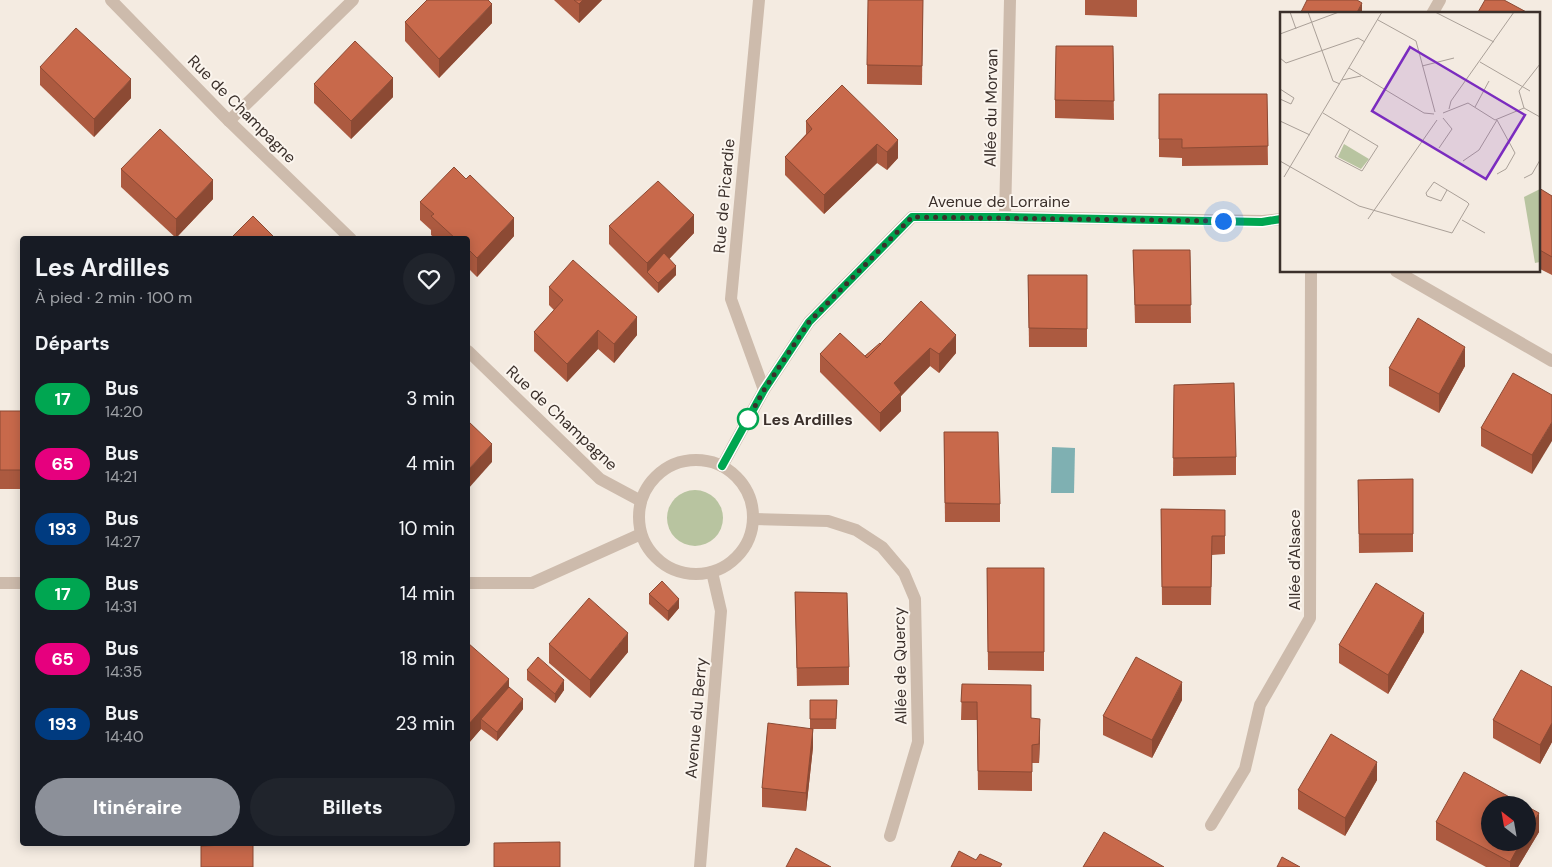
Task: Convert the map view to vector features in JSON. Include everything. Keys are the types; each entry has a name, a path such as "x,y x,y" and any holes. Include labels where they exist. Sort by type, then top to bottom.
{"street":[{"name":"Rue de Champagne","path":"111,0 229,121 348,236"},
{"path":"229,121 353,0"},
{"name":"Rue de Picardie","path":"759,0 731,299 764,390"},
{"name":"Allée du Morvan","path":"1005,217 1010,0"},
{"path":"1433,12 1440,0"},
{"name":"Avenue de Lorraine","path":"722,466 764,390 809,322 912,217 1262,222 1280,219"},
{"name":"Allée d'Alsace","path":"1211,825 1245,769 1260,705 1310,618 1311,272"},
{"path":"1398,272 1552,361"},
{"name":"Rue de Champagne","path":"470,353 600,479 641,501"},
{"path":"690,461 706,461 722,466 735,476 745,488 751,503 753,519 750,536 741,552 728,564 712,572 694,574 677,571 661,562 649,549 641,534 639,517 641,501 659,473 674,465 690,461"},
{"name":"Allée de Quercy","path":"753,519 828,521 856,530 882,547 904,573 914,599 918,742 890,836"},
{"path":"470,583 532,582 641,534"},
{"name":"Avenue du Berry","path":"700,867 721,611 712,572"},
{"path":"0,583 20,583"}],"green space":[{"path":"690,490 700,490 715,498 721,507 723,518 721,529 715,538 700,546 690,546 679,541 672,534 667,523 667,513 672,502 679,495"}],"water":[{"path":"1052,447 1075,448 1074,493 1051,493"}],"building":[{"path":"427,0 488,0 492,4 439,59 405,22"},
{"path":"574,0 583,0 579,4"},
{"path":"868,0 923,0 922,66 867,65"},
{"path":"1307,0 1357,0 1362,3 1357,12 1301,12"},
{"path":"1485,0 1504,0 1526,12 1478,12"},
{"path":"76,28 131,79 94,119 40,67"},
{"path":"355,41 393,78 351,121 314,84"},
{"path":"1056,46 1113,46 1114,101 1055,100"},
{"path":"842,85 898,140 887,152 877,144 824,195 785,157 812,129 806,121"},
{"path":"1159,94 1267,94 1268,146 1182,148 1182,139 1159,139"},
{"path":"160,129 213,180 176,219 121,169"},
{"path":"454,167 466,179 470,175 514,218 477,258 470,251 470,236 453,236 431,216 434,214 420,202"},
{"path":"658,181 694,215 647,263 609,226"},
{"path":"1540,189 1552,196 1552,257 1540,250"},
{"path":"253,216 273,236 233,236"},
{"path":"1133,250 1190,250 1191,305 1135,305"},
{"path":"664,253 676,266 658,283 647,272"},
{"path":"573,260 637,317 614,344 598,330 567,364 534,332 563,300 549,287"},
{"path":"1028,275 1087,275 1087,329 1029,328"},
{"path":"921,301 956,335 939,354 930,348 894,383 901,392 880,413 820,354 840,333 867,358"},
{"path":"1418,318 1465,347 1439,394 1389,368"},
{"path":"880,343 867,358 865,356"},
{"path":"1513,373 1552,395 1552,422 1532,455 1481,428"},
{"path":"1234,383 1236,457 1173,458 1174,385"},
{"path":"0,411 20,411 20,470 0,470"},
{"path":"470,423 492,444 470,468"},
{"path":"944,432 998,432 1000,504 945,503"},
{"path":"1413,479 1413,534 1359,534 1358,480"},
{"path":"1161,509 1225,510 1225,536 1212,536 1211,587 1162,587"},
{"path":"987,568 1044,568 1044,652 988,652"},
{"path":"662,581 679,599 668,611 649,594"},
{"path":"1376,583 1424,613 1388,675 1339,645"},
{"path":"795,592 847,593 849,667 797,668"},
{"path":"589,598 628,633 590,680 549,644"},
{"path":"470,645 509,679 470,723"},
{"path":"538,657 564,680 555,694 527,670"},
{"path":"1136,657 1182,682 1152,740 1103,716"},
{"path":"1521,670 1552,687 1552,723 1540,745 1493,720"},
{"path":"962,684 1031,685 1031,718 1040,719 1039,744 1032,745 1032,772 978,771 977,702 961,702"},
{"path":"509,687 523,699 497,732 481,719"},
{"path":"810,700 837,700 836,719 810,719"},
{"path":"768,723 813,729 806,793 762,788"},
{"path":"1331,734 1377,762 1345,818 1298,790"},
{"path":"1464,772 1508,796 1481,796 1481,846 1436,822"},
{"path":"1104,832 1164,867 1083,867"},
{"path":"560,842 560,867 494,867 494,843"},
{"path":"201,846 253,846 253,867 201,867"},
{"path":"796,848 831,867 786,867"},
{"path":"959,851 976,860 980,854 1002,864 1000,867 951,867"},
{"path":"1490,851 1516,851 1510,862"},
{"path":"1282,857 1300,867 1277,867"}],"bus line":[{"name":"17","path":"722,466 764,390 809,322 912,217 1262,222 1280,219"}],"place":[{"name":"Les Ardilles","path":"748,419"}],"route":[{"path":"748,419 745,424 764,390 809,322 912,217 1223,221"}]}
